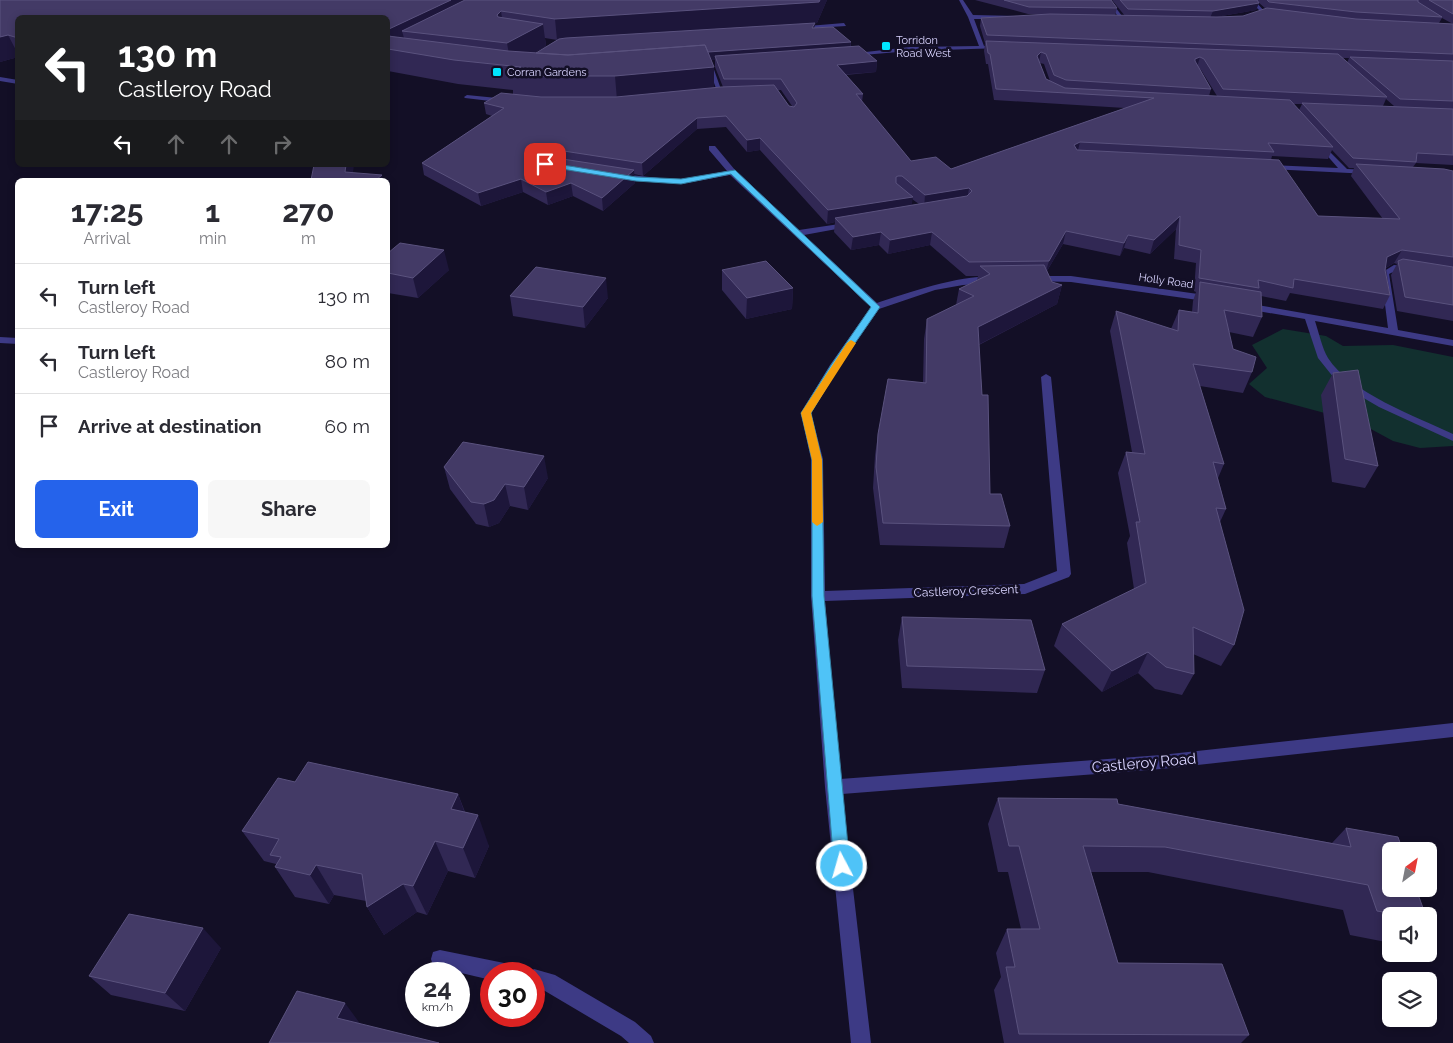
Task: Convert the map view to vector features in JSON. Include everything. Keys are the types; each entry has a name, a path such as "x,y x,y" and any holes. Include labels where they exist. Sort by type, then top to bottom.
{"street":[{"path":"961,0 971,17 982,46"},
{"path":"1107,0 1123,19"},
{"path":"1251,0 1264,12"},
{"path":"1256,16 1264,12 1273,13"},
{"path":"971,17 1019,18"},
{"path":"1114,19 1132,20"},
{"path":"788,28 844,25"},
{"path":"843,54 982,46 1009,47"},
{"path":"700,65 719,63"},
{"path":"710,64 721,94"},
{"path":"0,79 15,82"},
{"path":"711,95 730,93"},
{"path":"467,97 514,101"},
{"path":"1313,136 1344,170"},
{"path":"712,148 732,172 876,307"},
{"path":"1265,167 1374,172"},
{"path":"609,174 636,179 681,182 732,172"},
{"path":"799,233 861,222"},
{"path":"1394,332 1385,283 1385,272 1394,268 1419,272"},
{"name":"Holly Road","path":"1026,280 1071,279 1221,301"},
{"path":"861,1043 833,787 818,596 817,460 806,413 876,307 918,291 971,280 1007,280"},
{"path":"1241,304 1453,343"},
{"path":"1309,317 1323,358 1342,381 1383,405 1453,438"},
{"path":"0,340 15,341"},
{"name":"Castleroy Crescent","path":"818,596 1025,589 1064,574 1046,377"},
{"name":"Castleroy Road","path":"833,787 1161,762 1453,730"},
{"path":"440,959 480,968"},
{"path":"545,981 628,1029 644,1043"}],"green space":[{"path":"1283,329 1326,336 1343,346 1393,345 1453,357 1453,446 1420,448 1393,441 1358,422 1265,397 1249,384 1267,368 1252,345"}],"building":[{"path":"0,0 451,0 390,29 390,15 15,15 15,37 8,35 0,37"},
{"path":"465,0 820,0 819,2 555,19 501,11 497,15 498,17 543,24 507,43 402,31"},
{"path":"1004,0 1111,0 1117,8 1029,7"},
{"path":"1120,0 1257,0 1259,3 1213,11 1128,9"},
{"path":"1267,0 1418,0 1418,2 1442,17 1356,12 1269,2"},
{"path":"1429,0 1453,0 1453,14"},
{"path":"1267,8 1356,19 1453,24 1453,54 987,35 981,18 1050,14 1217,17 1243,16"},
{"path":"815,23 812,28 833,27 851,42 708,52 705,45 568,55 536,53 559,39 566,38"},
{"path":"390,36 508,51 568,55 705,45 714,67 615,76 539,76 510,74 521,67 454,60 390,49"},
{"path":"986,41 1338,54 1387,97 1223,89 1204,59 1200,57 1195,59 1195,61 1211,89 1066,80 1054,75 1046,54 1041,52 1037,56 1046,79 1065,88 1290,100 1333,147 1268,143 1274,152 1080,142 1074,145 1077,150 1279,160 1318,216 1400,219 1356,164 1453,171 1453,257 1402,250 1387,257 1385,270 1390,295 1294,279 1293,288 1258,280 1259,288 1199,278 1201,250 1179,245 1180,216 1154,240 1128,235 1124,243 1066,231 1049,261 969,262 932,232 890,240 881,232 853,237 835,218 967,196 972,191 969,188 925,195 902,176 898,176 896,177 896,183 913,197 828,210 760,138 747,140 726,116 697,118 642,163 544,148 538,151 543,156 634,170 602,198 571,183 546,192 521,179 478,193 422,163 504,108 484,103 501,93 541,97 616,97 721,87 774,85 789,106 794,107 797,103 781,79 724,79 715,56 859,46 877,61 837,65 863,94 856,94 911,161 936,157 951,169 1154,98 996,89"},
{"path":"1350,57 1453,61 1453,101 1400,99"},
{"path":"1302,103 1453,109 1453,155 1417,153 1416,162 1353,158"},
{"path":"314,167 346,167 345,172 382,175 378,178 311,178"},
{"path":"400,243 444,250 413,278 390,273 390,251"},
{"path":"1403,259 1453,267 1453,305 1405,297 1398,261"},
{"path":"766,261 793,288 747,298 722,270"},
{"path":"1044,265 1052,282 1062,285 978,327 982,395 988,395 990,494 1001,494 1010,526 883,523 876,467 878,434 888,379 926,383 927,319 974,296 959,289 990,274 980,266"},
{"path":"536,267 606,278 583,307 510,296"},
{"path":"1200,282 1261,292 1262,317 1224,310 1233,349 1256,357 1252,372 1193,364 1224,464 1213,462 1226,509 1216,508 1244,610 1234,645 1193,627 1194,674 1166,667 1148,652 1112,671 1062,624 1146,583 1136,522 1140,522 1126,452 1145,454 1116,311 1178,331 1179,310 1198,313"},
{"path":"1358,370 1378,466 1345,459 1333,373"},
{"path":"463,442 544,456 524,487 505,484 494,500 484,504 471,502 444,467"},
{"path":"902,617 1031,620 1045,670 907,666"},
{"path":"308,762 458,794 451,809 478,815 463,848 435,841 413,886 403,884 367,907 362,874 316,865 310,875 275,867 281,857 270,855 279,839 242,831 278,778 295,782"},
{"path":"998,798 1117,799 1118,804 1351,847 1346,828 1398,837 1400,842 1382,842 1382,898 1419,898 1423,907 1382,907 1382,912 1377,911 1368,885 1165,847 1083,846 1118,963 1222,964 1249,1035 1019,1034 1006,967 1015,967 1007,929 1040,929 1019,846 1009,846"},
{"path":"129,914 203,928 165,993 89,976"},
{"path":"297,991 345,1003 337,1018 439,1043 269,1043"}],"slow traffic":[{"path":"817,522 817,460 806,413 851,343"}],"place":[{"name":"Torridon Road West","path":"886,46"},
{"name":"Corran Gardens","path":"497,72"}],"route":[{"path":"545,164 636,179 681,182 732,172 876,307 806,413 817,460 818,596 833,787 842,866"}]}
